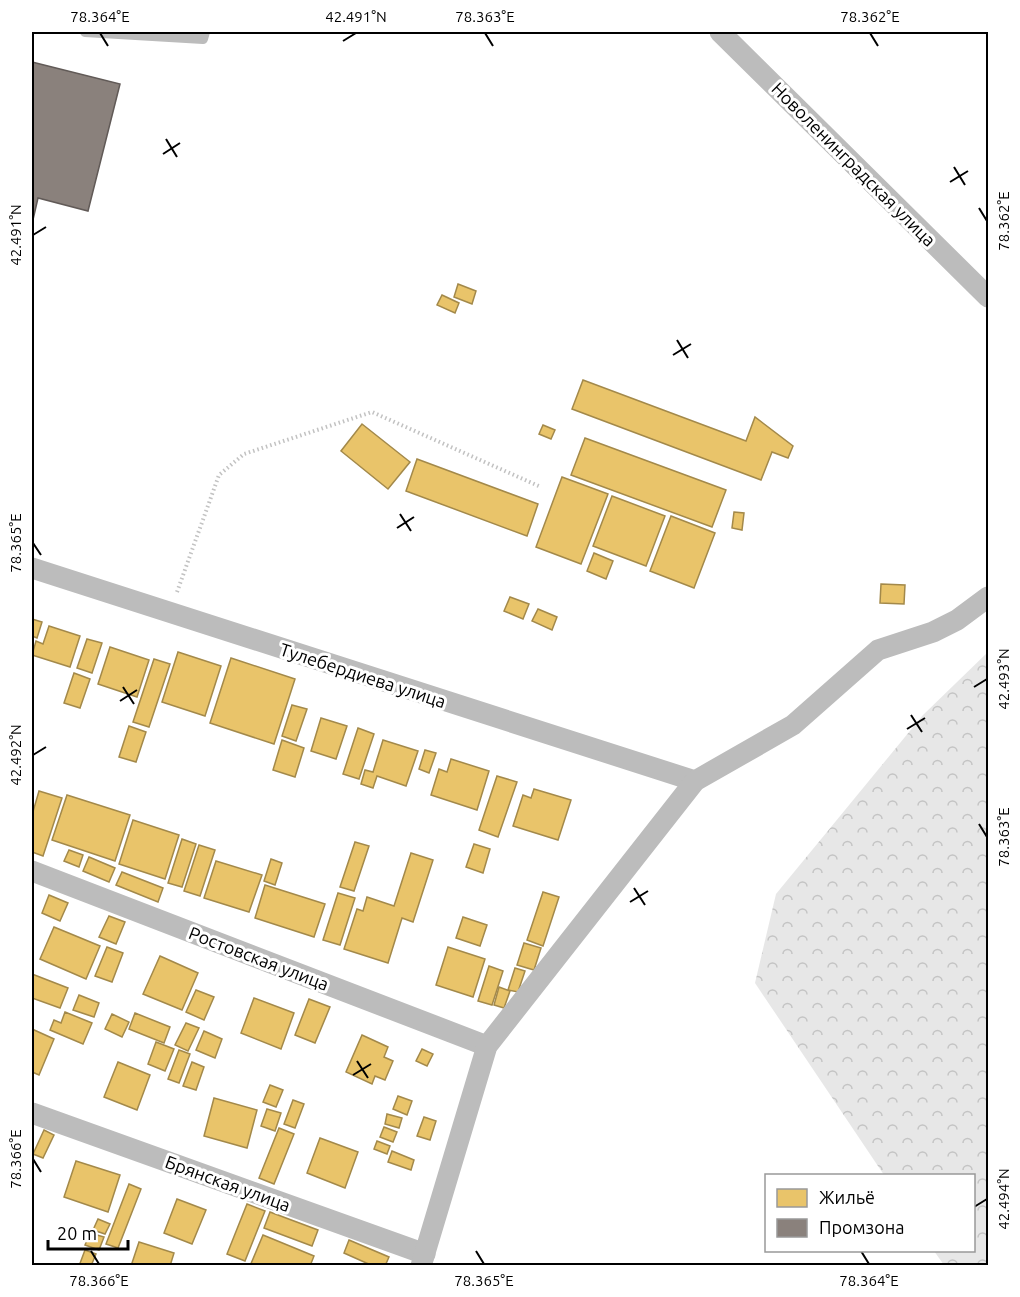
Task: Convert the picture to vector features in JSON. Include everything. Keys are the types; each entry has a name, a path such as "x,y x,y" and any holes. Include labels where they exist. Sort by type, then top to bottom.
{"street":[{"name":"Новоленинградская улица","path":"720,32 988,297"},
{"name":"Тулебердиева улица","path":"32,568 695,782"},
{"path":"423,1260 487,1046 695,782 793,725 878,650 933,633 957,620 988,597"},
{"name":"Ростовская улица","path":"32,871 487,1046"},
{"name":"Брянская улица","path":"32,1113 423,1260"}],"lane":[{"path":"85,32 203,39 205,32"}],"path":[{"path":"168,612 190,561 219,475 244,454 372,412 541,487"}],"green space":[{"path":"988,652 988,1265 944,1265 935,1252 975,1252 975,1174 883,1174 755,983 776,894 923,715"}],"building: Жильё":[{"path":"458,284 476,291 472,304 454,297"},
{"path":"442,295 459,303 455,313 437,305"},
{"path":"583,380 746,441 755,417 793,446 788,458 772,452 761,480 572,409"},
{"path":"362,424 410,462 388,489 341,451"},
{"path":"543,425 555,430 551,439 539,434"},
{"path":"585,438 726,490 712,527 571,475"},
{"path":"417,459 538,504 527,536 406,491"},
{"path":"562,477 608,494 581,564 536,547"},
{"path":"612,496 665,516 646,566 593,546"},
{"path":"734,512 744,513 742,530 732,528"},
{"path":"671,516 715,533 694,588 650,571"},
{"path":"594,553 613,561 606,579 587,571"},
{"path":"881,584 905,585 904,604 880,603"},
{"path":"510,597 529,604 523,619 504,611"},
{"path":"538,609 557,617 552,630 532,621"},
{"path":"32,619 42,622 37,638 32,636"},
{"path":"49,626 80,636 70,667 32,655 36,641 43,644"},
{"path":"87,639 102,643 92,673 77,668"},
{"path":"110,647 149,660 137,697 98,684"},
{"path":"178,652 221,666 205,716 162,702"},
{"path":"231,658 295,679 274,744 210,723"},
{"path":"154,659 170,664 149,727 133,722"},
{"path":"74,673 90,679 80,708 64,703"},
{"path":"292,705 307,709 296,741 282,736"},
{"path":"321,718 347,726 336,759 311,751"},
{"path":"129,726 146,732 136,762 119,757"},
{"path":"358,728 374,734 359,779 343,774"},
{"path":"282,740 304,748 295,777 273,770"},
{"path":"383,740 418,751 406,786 377,776 373,788 361,784 365,770 373,772"},
{"path":"425,750 436,753 429,773 419,769"},
{"path":"451,759 489,771 477,810 431,795 439,769 447,772"},
{"path":"497,776 517,782 498,837 479,830"},
{"path":"534,789 571,800 558,840 513,826 523,795 531,798"},
{"path":"39,791 62,798 43,856 32,852 32,815"},
{"path":"67,795 130,815 115,861 52,840"},
{"path":"133,820 179,835 165,879 119,864"},
{"path":"182,839 196,844 182,887 168,883"},
{"path":"355,842 369,846 354,891 340,887"},
{"path":"474,844 490,849 483,873 466,867"},
{"path":"199,845 215,850 200,896 184,891"},
{"path":"69,850 83,855 79,867 64,861"},
{"path":"411,853 433,860 413,922 402,918 388,963 344,949 357,909 363,911 367,897 394,906"},
{"path":"89,857 115,868 109,882 83,871"},
{"path":"271,859 282,863 275,885 264,881"},
{"path":"216,861 262,875 249,912 204,898"},
{"path":"122,872 163,888 158,902 116,885"},
{"path":"265,885 325,904 314,937 255,918"},
{"path":"543,892 559,897 543,946 527,940"},
{"path":"338,893 355,898 340,945 323,940"},
{"path":"49,895 68,903 60,921 42,913"},
{"path":"109,916 125,922 116,944 99,937"},
{"path":"463,917 487,925 480,946 456,938"},
{"path":"54,927 100,946 86,979 40,959"},
{"path":"524,943 541,948 534,970 517,965"},
{"path":"107,947 123,953 112,982 95,976"},
{"path":"448,947 485,959 473,997 436,985"},
{"path":"160,956 198,973 182,1010 143,994"},
{"path":"489,966 503,971 492,1005 478,1001"},
{"path":"515,968 525,971 518,992 508,990"},
{"path":"32,974 68,988 60,1008 32,998"},
{"path":"499,987 510,991 504,1008 494,1005"},
{"path":"196,990 214,997 204,1020 186,1012"},
{"path":"79,995 99,1003 94,1017 73,1010"},
{"path":"254,998 294,1013 281,1049 241,1033"},
{"path":"309,999 330,1007 315,1043 295,1035"},
{"path":"65,1012 92,1023 83,1044 50,1030 54,1020 61,1023"},
{"path":"135,1013 170,1027 164,1043 129,1029"},
{"path":"112,1014 129,1022 122,1037 105,1029"},
{"path":"186,1023 199,1028 188,1051 175,1045"},
{"path":"32,1029 54,1039 39,1075 32,1072"},
{"path":"204,1031 222,1039 215,1058 196,1050"},
{"path":"362,1035 388,1047 384,1057 393,1061 385,1080 375,1076 372,1084 346,1072"},
{"path":"156,1042 174,1049 165,1071 148,1064"},
{"path":"422,1049 433,1054 427,1066 416,1061"},
{"path":"179,1050 190,1054 179,1083 168,1079"},
{"path":"118,1062 150,1075 137,1110 104,1097"},
{"path":"192,1062 204,1067 196,1090 183,1086"},
{"path":"270,1085 283,1090 276,1107 263,1102"},
{"path":"398,1096 412,1101 407,1115 393,1109"},
{"path":"214,1098 257,1110 247,1148 204,1136"},
{"path":"293,1100 304,1104 295,1128 284,1124"},
{"path":"267,1109 281,1113 275,1131 261,1126"},
{"path":"387,1114 402,1118 399,1128 385,1124"},
{"path":"424,1117 436,1121 430,1140 417,1136"},
{"path":"384,1127 397,1132 393,1142 380,1137"},
{"path":"279,1128 294,1134 274,1184 259,1178"},
{"path":"44,1130 54,1135 43,1158 33,1154"},
{"path":"320,1138 358,1152 345,1188 307,1173"},
{"path":"377,1141 390,1146 387,1154 374,1149"},
{"path":"392,1151 414,1160 411,1170 388,1162"},
{"path":"76,1161 120,1175 108,1212 64,1197"},
{"path":"129,1184 141,1189 118,1248 106,1244"},
{"path":"177,1199 206,1210 192,1244 164,1233"},
{"path":"247,1204 265,1211 245,1261 227,1254"},
{"path":"270,1212 318,1230 312,1246 264,1228"},
{"path":"98,1219 110,1224 105,1234 93,1230"},
{"path":"90,1233 104,1237 99,1250 85,1245"},
{"path":"263,1235 314,1256 310,1266 250,1266"},
{"path":"349,1240 389,1257 385,1266 373,1266 344,1253"},
{"path":"139,1242 174,1253 170,1266 131,1266"},
{"path":"85,1250 96,1254 91,1266 79,1266"}],"building: Промзона":[{"path":"32,62 120,84 88,211 38,198 32,224"}]}
